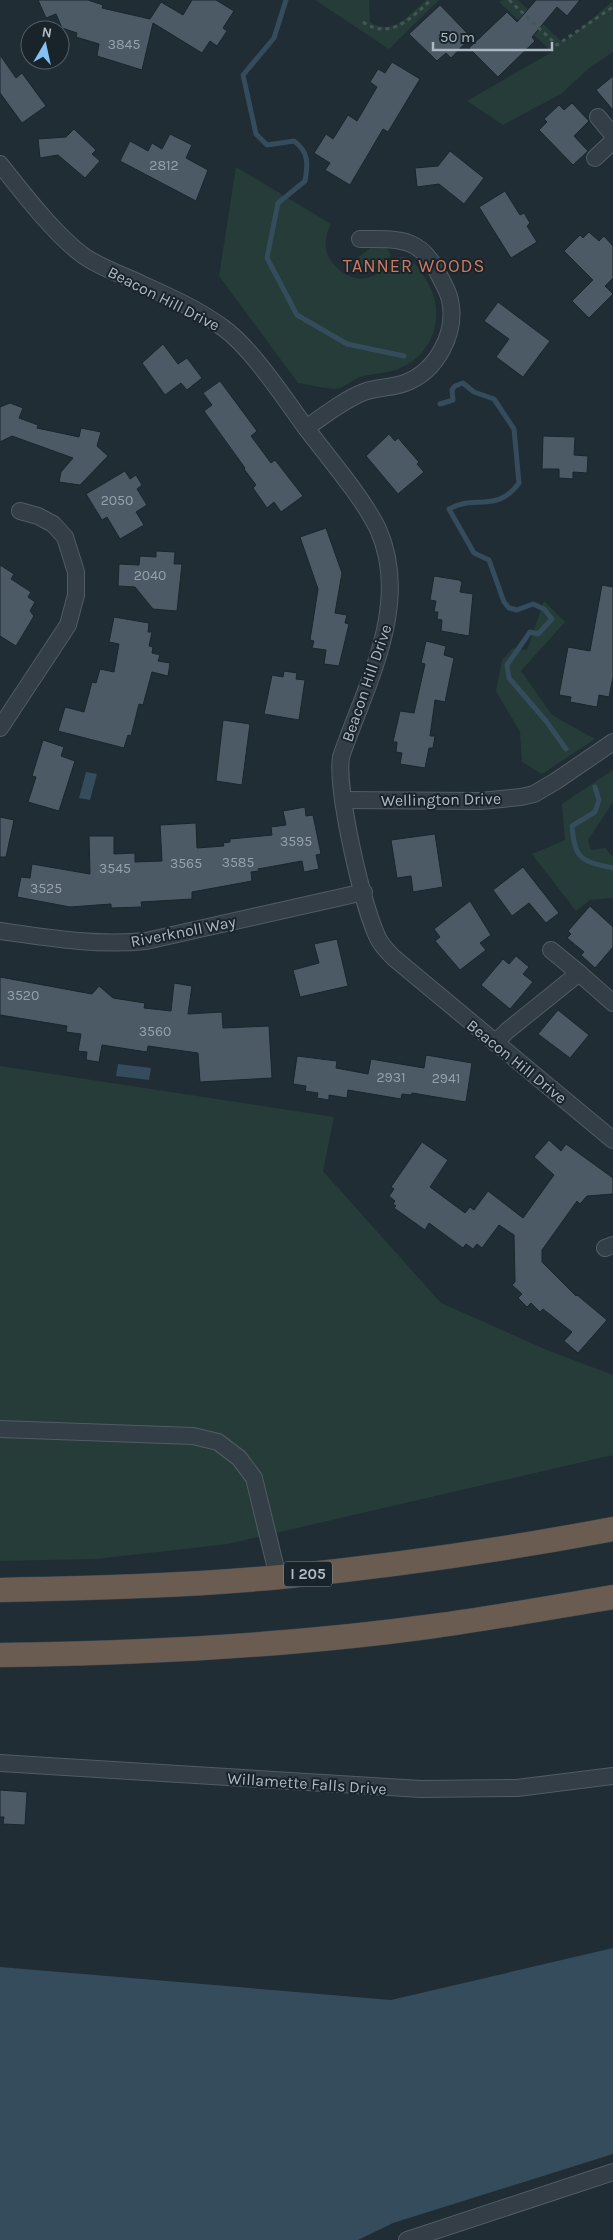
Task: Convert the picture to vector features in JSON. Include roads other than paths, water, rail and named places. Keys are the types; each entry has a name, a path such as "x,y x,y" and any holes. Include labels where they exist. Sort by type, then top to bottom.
{"highway":[{"name":"I 205","path":"0,1590 127,1586 278,1577 436,1560 613,1529"},
{"path":"0,1655 183,1649 303,1640 432,1626 613,1597"}],"street":[{"path":"598,117 613,135"},
{"path":"595,158 613,141"},
{"name":"Beacon Hill Drive","path":"0,164 49,221 83,255 190,307 232,334 306,428 366,510 377,528 384,550 390,582 390,605 385,632 340,757 339,780 372,923 385,949 423,984 613,1140"},
{"path":"306,428 336,407 365,392 390,387 413,379 430,366 439,355 447,336 451,314 449,298 436,268 420,249 399,239 360,239"},
{"path":"0,728 68,625 76,596 76,572 65,538 53,524 38,516 20,511"},
{"name":"Wellington Drive","path":"343,800 481,801 521,797 534,794 613,742"},
{"name":"Riverknoll Way","path":"0,931 52,939 114,944 146,941 364,892"},
{"path":"551,950 613,1003"},
{"path":"495,1043 507,1031 579,973"},
{"path":"0,1429 193,1436 218,1442 239,1458 254,1478 278,1577"},
{"name":"Willamette Falls Drive","path":"0,1763 421,1789 536,1787 613,1776"},
{"path":"407,2240 613,2172"}],"water":[{"path":"86,772 97,774 90,800 79,798"},
{"path":"118,1064 151,1068 149,1080 116,1076"},
{"path":"613,1948 613,2154 393,2223 358,2240 0,2240 0,1967 391,2000"}],"waterway":[{"path":"286,0 274,38 243,75 256,134 267,145 294,141 299,145 306,159 305,181 278,203 267,258 297,315 347,344 404,356"},
{"path":"440,404 453,400 452,390 455,386 463,383 474,392 494,399 514,429 519,483 502,498 494,501 468,503 449,509 474,553 489,560 504,602 509,608 517,610 533,604 544,609 552,619 538,634 530,632 507,665 509,678 546,721 566,749"},
{"path":"595,787 599,800 595,812 572,826 573,837 578,852 587,861 613,868"}],"district":[{"name":"TANNER WOODS","path":"414,266"}]}
